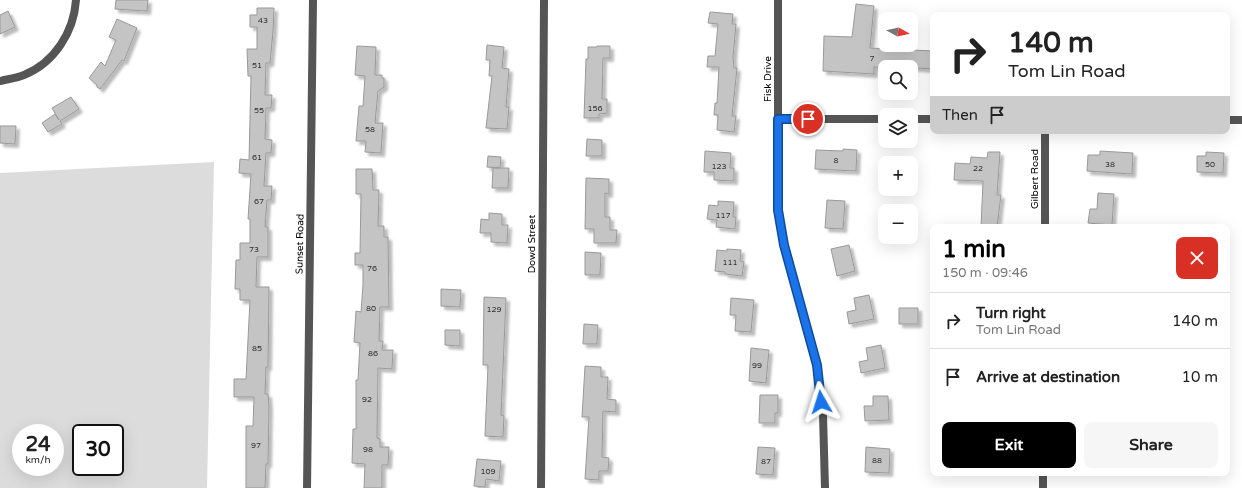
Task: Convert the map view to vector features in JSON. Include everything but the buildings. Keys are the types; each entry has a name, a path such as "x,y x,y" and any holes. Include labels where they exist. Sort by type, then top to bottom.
{"street":[{"path":"0,81 24,75 52,57 66,37 76,0"},
{"name":"Sunset Road","path":"307,488 313,0"},
{"name":"Dowd Street","path":"541,488 544,0"},
{"name":"Fisk Drive","path":"778,0 778,210 784,245 817,365 823,415 825,488"},
{"path":"778,119 878,119"},
{"path":"918,119 930,119"},
{"path":"1230,120 1242,120"},
{"name":"Gilbert Road","path":"1045,134 1045,224"},
{"path":"1043,476 1043,488"}],"shaded area":[{"path":"214,162 207,488 0,488 0,173"}],"route":[{"path":"808,119 778,119 778,210 784,245 817,365 821,402"}]}
